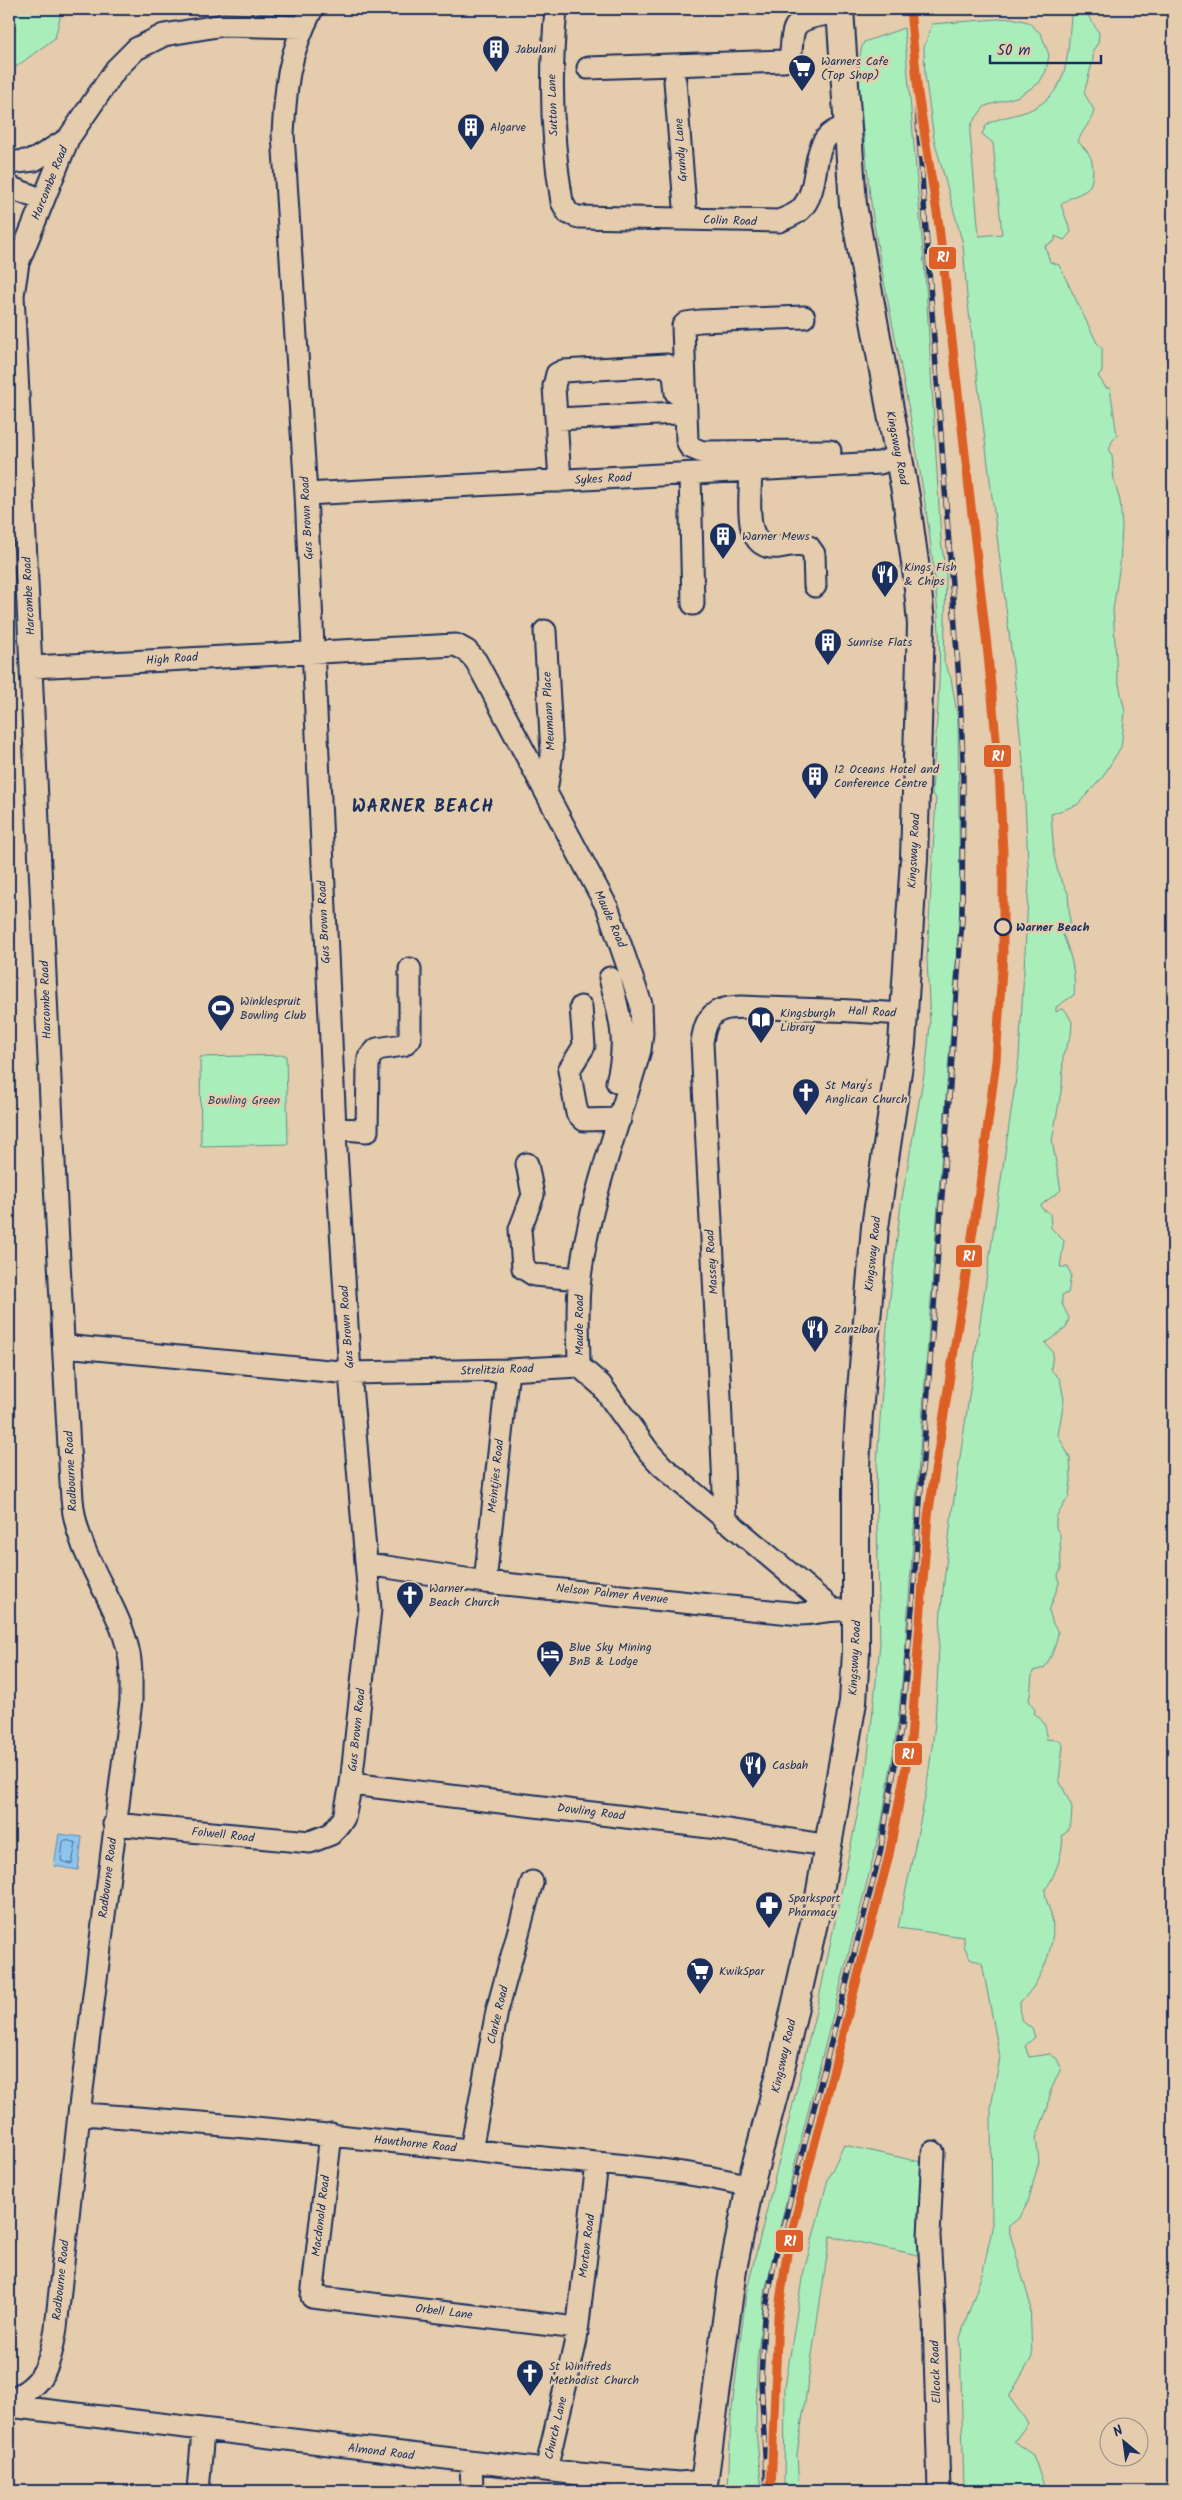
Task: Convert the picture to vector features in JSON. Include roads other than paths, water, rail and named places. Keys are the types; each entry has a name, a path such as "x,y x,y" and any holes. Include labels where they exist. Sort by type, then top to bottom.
{"main road":[{"name":"Kingsway Road","path":"704,2486 733,2269 750,2186 780,2074 830,1846 853,1702 844,1609 860,1396 876,1227 902,1044 915,844 921,625 914,543 857,228 847,127 840,10"}],"street":[{"name":"Sutton Lane","path":"556,9 553,34 551,115 562,202"},
{"path":"588,68 784,61 790,58 794,31 797,24 804,20 840,10"},
{"name":"Harcombe Road","path":"64,1346 47,1039 32,667 13,295 18,263 68,139 116,69 136,49 164,35 223,25 308,18"},
{"name":"Gus Brown Road","path":"308,18 292,53 286,84 283,134 306,494 335,1128 350,1373 370,1609 351,1784 344,1818 331,1834"},
{"name":"Grundy Lane","path":"676,81 686,220"},
{"name":"Colin Road","path":"562,202 568,213 578,217 779,221 800,211 810,197 823,141 836,129 847,127"},
{"path":"9,163 34,160 68,139"},
{"path":"9,187 43,200"},
{"path":"804,317 700,321 686,323 683,326 687,440 690,447 740,465 830,451"},
{"path":"551,481 557,419 554,386 557,374 563,371 666,364 674,374 685,474 693,604"},
{"path":"557,419 678,413"},
{"name":"Sykes Road","path":"306,494 480,483 685,474 740,465 880,463 898,456"},
{"path":"740,465 751,526 755,538 761,544 774,547 798,544 809,548 814,554 815,586"},
{"name":"Meumann Place","path":"545,631 552,754 546,791"},
{"name":"Maude Road","path":"312,653 456,645 467,650 476,661 608,909 641,1004 642,1033 640,1050 614,1119 580,1279 579,1366"},
{"name":"High Road","path":"32,667 312,653"},
{"path":"335,1128 367,1131 369,1058 377,1048 403,1045 410,1039 410,969"},
{"path":"581,1007 584,1046 569,1070 577,1113 584,1120 614,1119 624,1047 623,1030 610,978"},
{"name":"Hall Road","path":"720,1010 734,1008 810,1009 904,1014"},
{"name":"Massey Road","path":"720,1010 709,1019 704,1028 702,1042 725,1521"},
{"path":"527,1164 533,1195 520,1229 523,1268 534,1275 580,1279"},
{"name":"Strelitzia Road","path":"64,1346 350,1373 508,1370 579,1366"},
{"name":"Radbourne Road","path":"9,2400 32,2387 50,2361 57,2320 79,2114 114,1824 131,1701 132,1673 122,1630 81,1544 73,1515 64,1346"},
{"path":"579,1366 601,1385 649,1452 662,1466 725,1521 844,1609"},
{"name":"Meintjies Road","path":"485,1582 508,1370"},
{"name":"Nelson Palmer Avenue","path":"367,1564 485,1582 800,1614 844,1609"},
{"name":"Dowling Road","path":"351,1784 700,1826 830,1846"},
{"name":"Folwell Road","path":"114,1824 296,1842 320,1840 331,1834"},
{"name":"Clarke Road","path":"471,2150 497,2011 532,1882"},
{"name":"Hawthorne Road","path":"79,2114 202,2122 331,2134 673,2173 750,2186"},
{"name":"Macdonald Road","path":"312,2297 331,2134"},
{"name":"Ellcock Road","path":"933,2152 929,2245 934,2319 939,2491"},
{"name":"Morton Road","path":"577,2328 597,2164"},
{"name":"Orbell Lane","path":"312,2297 577,2328"},
{"name":"Church Lane","path":"546,2470 577,2328"},
{"path":"50,2361 49,2390 58,2413"},
{"name":"Almond Road","path":"9,2406 471,2462 704,2486"},
{"path":"198,2491 203,2431"},
{"path":"471,2462 472,2491"}],"water":[{"path":"59,1834 82,1837 78,1870 54,1866"}],"railway":[{"path":"767,2491 761,2380 764,2319 775,2258 880,1854 901,1729 913,1598 962,918 963,760 960,694 912,40"}],"place":[{"name":"Jabulani","path":"496,73"},
{"name":"Warners Cafe (Top Shop)","path":"802,92"},
{"name":"Algarve","path":"471,151"},
{"name":"Warner Mews","path":"723,560"},
{"name":"Kings Fish & Chips","path":"885,598"},
{"name":"Sunrise Flats","path":"828,666"},
{"name":"12 Oceans Hotel and Conference Centre","path":"815,800"},
{"name":"Warner Beach","path":"1003,927"},
{"name":"Winklespruit Bowling Club","path":"221,1032"},
{"name":"Kingsburgh Library","path":"761,1044"},
{"name":"St Mary's Anglican Church","path":"806,1116"},
{"name":"Zanzibar","path":"815,1353"},
{"name":"Warner Beach Church","path":"410,1619"},
{"name":"Blue Sky Mining BnB & Lodge","path":"550,1678"},
{"name":"Casbah","path":"753,1789"},
{"name":"Sparksport Pharmacy","path":"769,1929"},
{"name":"KwikSpar","path":"700,1995"},
{"name":"St Winifreds Methodist Church","path":"530,2397"}],"district":[{"name":"WARNER BEACH","path":"423,807"}],"park label":[{"name":"Bowling Green","path":"244,1100"}]}
